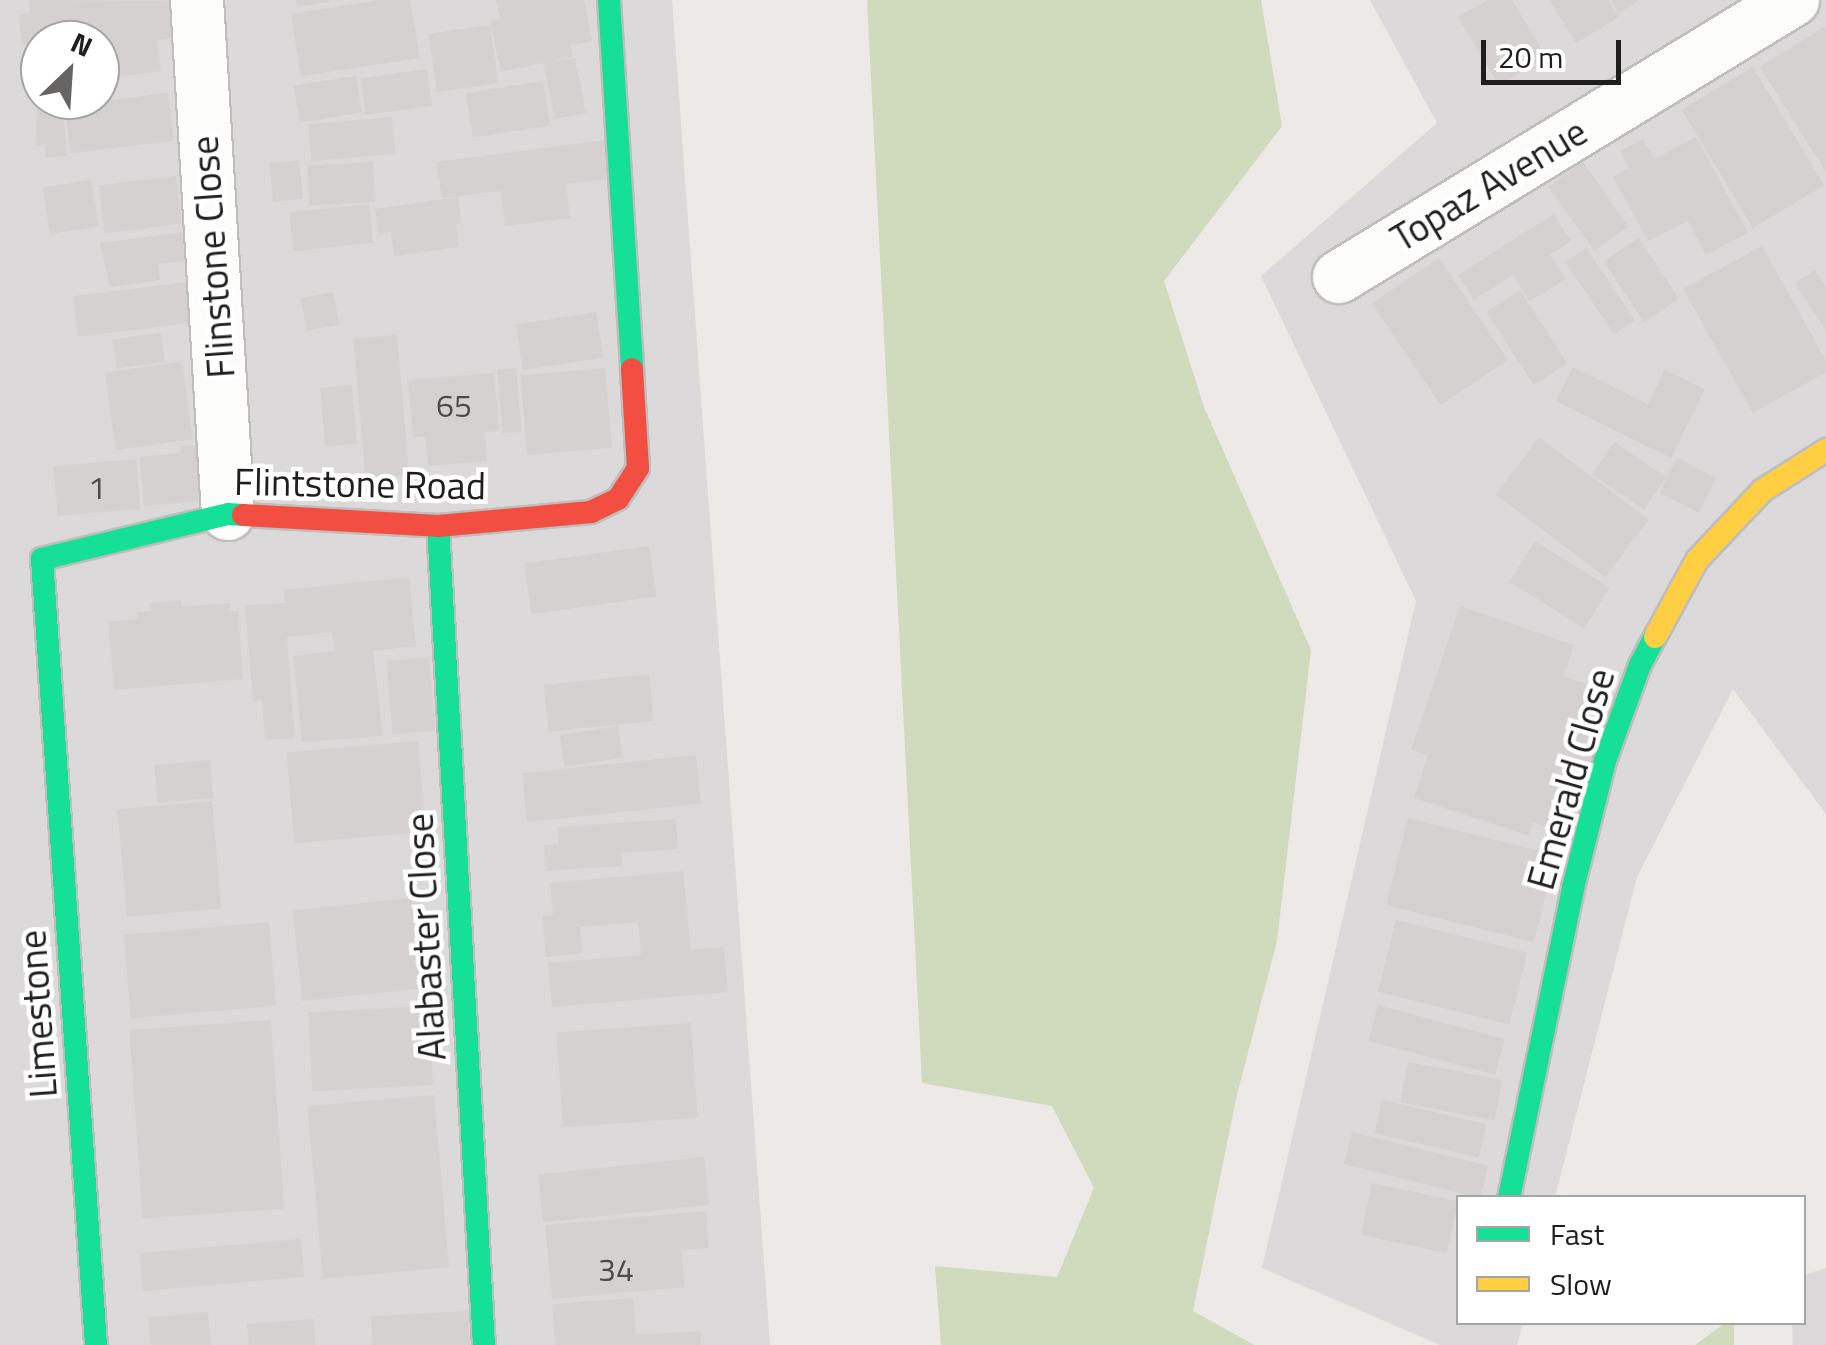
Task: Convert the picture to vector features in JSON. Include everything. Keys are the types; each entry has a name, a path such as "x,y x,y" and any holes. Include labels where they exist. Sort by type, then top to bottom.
{"street":[{"name":"Flinstone Close","path":"197,0 228,514"},
{"name":"Flintstone Road","path":"42,560 228,514 438,526 592,512 618,499 638,468 609,0"},
{"name":"Topaz Avenue","path":"1339,277 1793,0"},
{"name":"Emerald Close","path":"1510,1195 1573,888 1605,761 1640,665 1697,560 1762,490 1826,450"},
{"name":"Alabaster Close","path":"438,526 484,1345"},
{"name":"Limestone","path":"42,560 96,1345"}],"shaded area":[{"path":"0,0 672,0 770,1345 0,1345"},
{"path":"1370,0 1826,0 1826,814 1733,689 1637,877 1556,1195 1456,1195 1456,1325 1522,1325 1517,1345 1440,1345 1262,1268 1416,601 1261,276 1437,123"},
{"path":"1826,1268 1826,1345 1793,1345 1792,1325 1806,1325 1806,1274"}],"green space":[{"path":"867,0 1261,0 1282,126 1164,281 1204,407 1311,650 1277,941 1236,1099 1193,1311 1254,1345 941,1345 935,1266 1057,1277 1094,1188 1052,1106 922,1083"},
{"path":"1722,1325 1734,1325 1734,1345 1695,1345"}],"building":[{"path":"28,0 179,1 184,36 157,40 161,71 120,76 120,20 20,20 20,30 18,15 30,13"},
{"path":"296,0 329,0 329,2 297,7"},
{"path":"381,0 410,0 420,58 301,76 291,14"},
{"path":"496,0 584,0 592,41 570,45 573,56 550,62 575,58 586,113 555,119 543,63 501,72 490,21 500,19"},
{"path":"1488,0 1512,0 1546,57 1499,85 1458,17"},
{"path":"1549,0 1608,0 1619,17 1576,43"},
{"path":"1611,0 1639,0 1619,13"},
{"path":"490,25 498,83 437,92 429,34"},
{"path":"1826,29 1826,172 1760,67"},
{"path":"1753,67 1824,185 1753,228 1682,110"},
{"path":"427,69 432,106 366,115 361,78"},
{"path":"356,76 362,113 300,122 294,86"},
{"path":"543,81 550,125 473,138 466,93"},
{"path":"168,93 174,141 71,153 67,120 120,120 120,99"},
{"path":"392,117 395,154 312,161 308,124"},
{"path":"37,120 64,120 67,156 46,158 45,144 36,146"},
{"path":"1696,137 1748,233 1706,255 1688,221 1648,241 1613,177 1629,168 1620,151 1643,139 1654,159"},
{"path":"605,140 610,179 566,184 570,218 505,226 501,191 442,198 436,162"},
{"path":"299,160 303,199 273,202 269,163"},
{"path":"373,162 375,202 309,205 307,165"},
{"path":"1583,162 1628,227 1594,251 1549,186"},
{"path":"176,176 182,224 104,233 99,186"},
{"path":"91,180 98,226 50,234 43,188"},
{"path":"458,197 462,224 456,224 459,247 394,256 391,232 378,234 375,209"},
{"path":"369,204 373,243 294,251 289,212"},
{"path":"1554,214 1571,241 1550,255 1566,279 1530,301 1513,275 1474,300 1458,275"},
{"path":"183,232 186,261 158,264 160,280 110,287 100,243"},
{"path":"1638,238 1679,299 1644,322 1603,261"},
{"path":"1762,246 1826,360 1826,372 1753,413 1683,289"},
{"path":"1586,248 1635,320 1614,334 1565,262"},
{"path":"1439,258 1508,360 1441,405 1372,303"},
{"path":"1815,270 1826,286 1826,330 1795,283"},
{"path":"187,282 192,323 78,337 73,296"},
{"path":"1520,290 1567,363 1534,385 1486,312"},
{"path":"333,292 339,324 307,331 301,298"},
{"path":"596,312 603,357 523,370 516,325"},
{"path":"161,333 165,362 117,369 112,340"},
{"path":"397,335 409,474 365,478 353,339"},
{"path":"182,362 193,439 116,450 105,373"},
{"path":"1573,367 1648,404 1665,369 1705,389 1671,458 1556,401"},
{"path":"516,368 522,432 503,433 497,370"},
{"path":"605,368 612,448 527,455 520,375"},
{"path":"494,373 499,431 485,432 487,461 428,466 425,437 413,437 408,380"},
{"path":"352,385 357,444 325,447 320,388"},
{"path":"1539,437 1648,519 1605,577 1496,495"},
{"path":"1614,442 1666,477 1644,510 1592,474"},
{"path":"217,443 201,501 144,506 140,457 181,453 180,446"},
{"path":"1677,458 1716,478 1698,513 1659,493"},
{"path":"136,459 140,509 58,516 53,466"},
{"path":"1535,541 1610,588 1584,628 1510,582"},
{"path":"649,546 656,597 531,614 524,564"},
{"path":"409,577 416,646 373,651 383,736 302,742 293,656 335,651 332,632 287,637 295,738 265,740 262,700 253,701 245,605 285,603 284,590"},
{"path":"181,600 181,607 230,603 230,611 238,611 243,679 114,690 108,622 137,619 137,612 151,611 150,603"},
{"path":"1460,606 1574,645 1563,676 1620,695 1573,836 1533,822 1529,836 1414,798 1428,755 1411,750"},
{"path":"429,657 435,731 393,734 386,661"},
{"path":"649,674 654,721 548,732 544,685"},
{"path":"618,726 623,758 565,767 560,735"},
{"path":"418,741 426,832 294,843 287,753"},
{"path":"696,755 701,804 527,822 522,773"},
{"path":"210,760 213,798 158,803 154,765"},
{"path":"212,801 221,909 127,917 117,809"},
{"path":"1408,818 1555,855 1534,942 1386,905"},
{"path":"676,819 678,849 622,853 622,866 546,871 544,845 559,844 558,827"},
{"path":"683,871 691,950 724,947 728,992 552,1007 548,963 641,955 638,922 580,927 583,953 546,957 542,916 553,915 550,883"},
{"path":"420,897 430,988 302,1001 293,910"},
{"path":"1396,920 1527,953 1509,1024 1378,992"},
{"path":"269,922 276,1006 131,1018 124,935"},
{"path":"1378,1005 1505,1039 1495,1075 1368,1041"},
{"path":"429,1006 433,1085 312,1091 308,1012"},
{"path":"271,1020 284,1209 143,1218 129,1030"},
{"path":"691,1023 698,1118 563,1127 556,1032"},
{"path":"1408,1062 1502,1080 1494,1121 1400,1102"},
{"path":"434,1095 449,1267 323,1278 307,1106"},
{"path":"1382,1100 1486,1124 1479,1157 1374,1133"},
{"path":"1352,1132 1488,1166 1481,1195 1344,1164"},
{"path":"704,1157 709,1205 543,1222 538,1174"},
{"path":"1372,1183 1456,1201 1447,1253 1361,1235"},
{"path":"706,1211 709,1248 681,1250 685,1287 552,1299 545,1225"},
{"path":"301,1239 304,1277 143,1291 140,1253"},
{"path":"633,1298 636,1335 701,1331 701,1345 555,1345 552,1304"},
{"path":"468,1311 470,1345 372,1345 371,1316"},
{"path":"208,1312 211,1345 151,1345 148,1317"},
{"path":"314,1319 315,1345 249,1345 247,1324"}],"traffic: fast":[{"path":"609,0 632,369"},
{"path":"96,1345 42,559 228,514 243,515"},
{"path":"438,526 484,1345"},
{"path":"1510,1195 1573,888 1605,761 1640,665 1655,637"}],"traffic: slow":[{"path":"1655,637 1697,560 1763,490 1826,450"}],"traffic: jam":[{"path":"243,515 438,526 591,512 618,499 638,468 632,369"}]}
